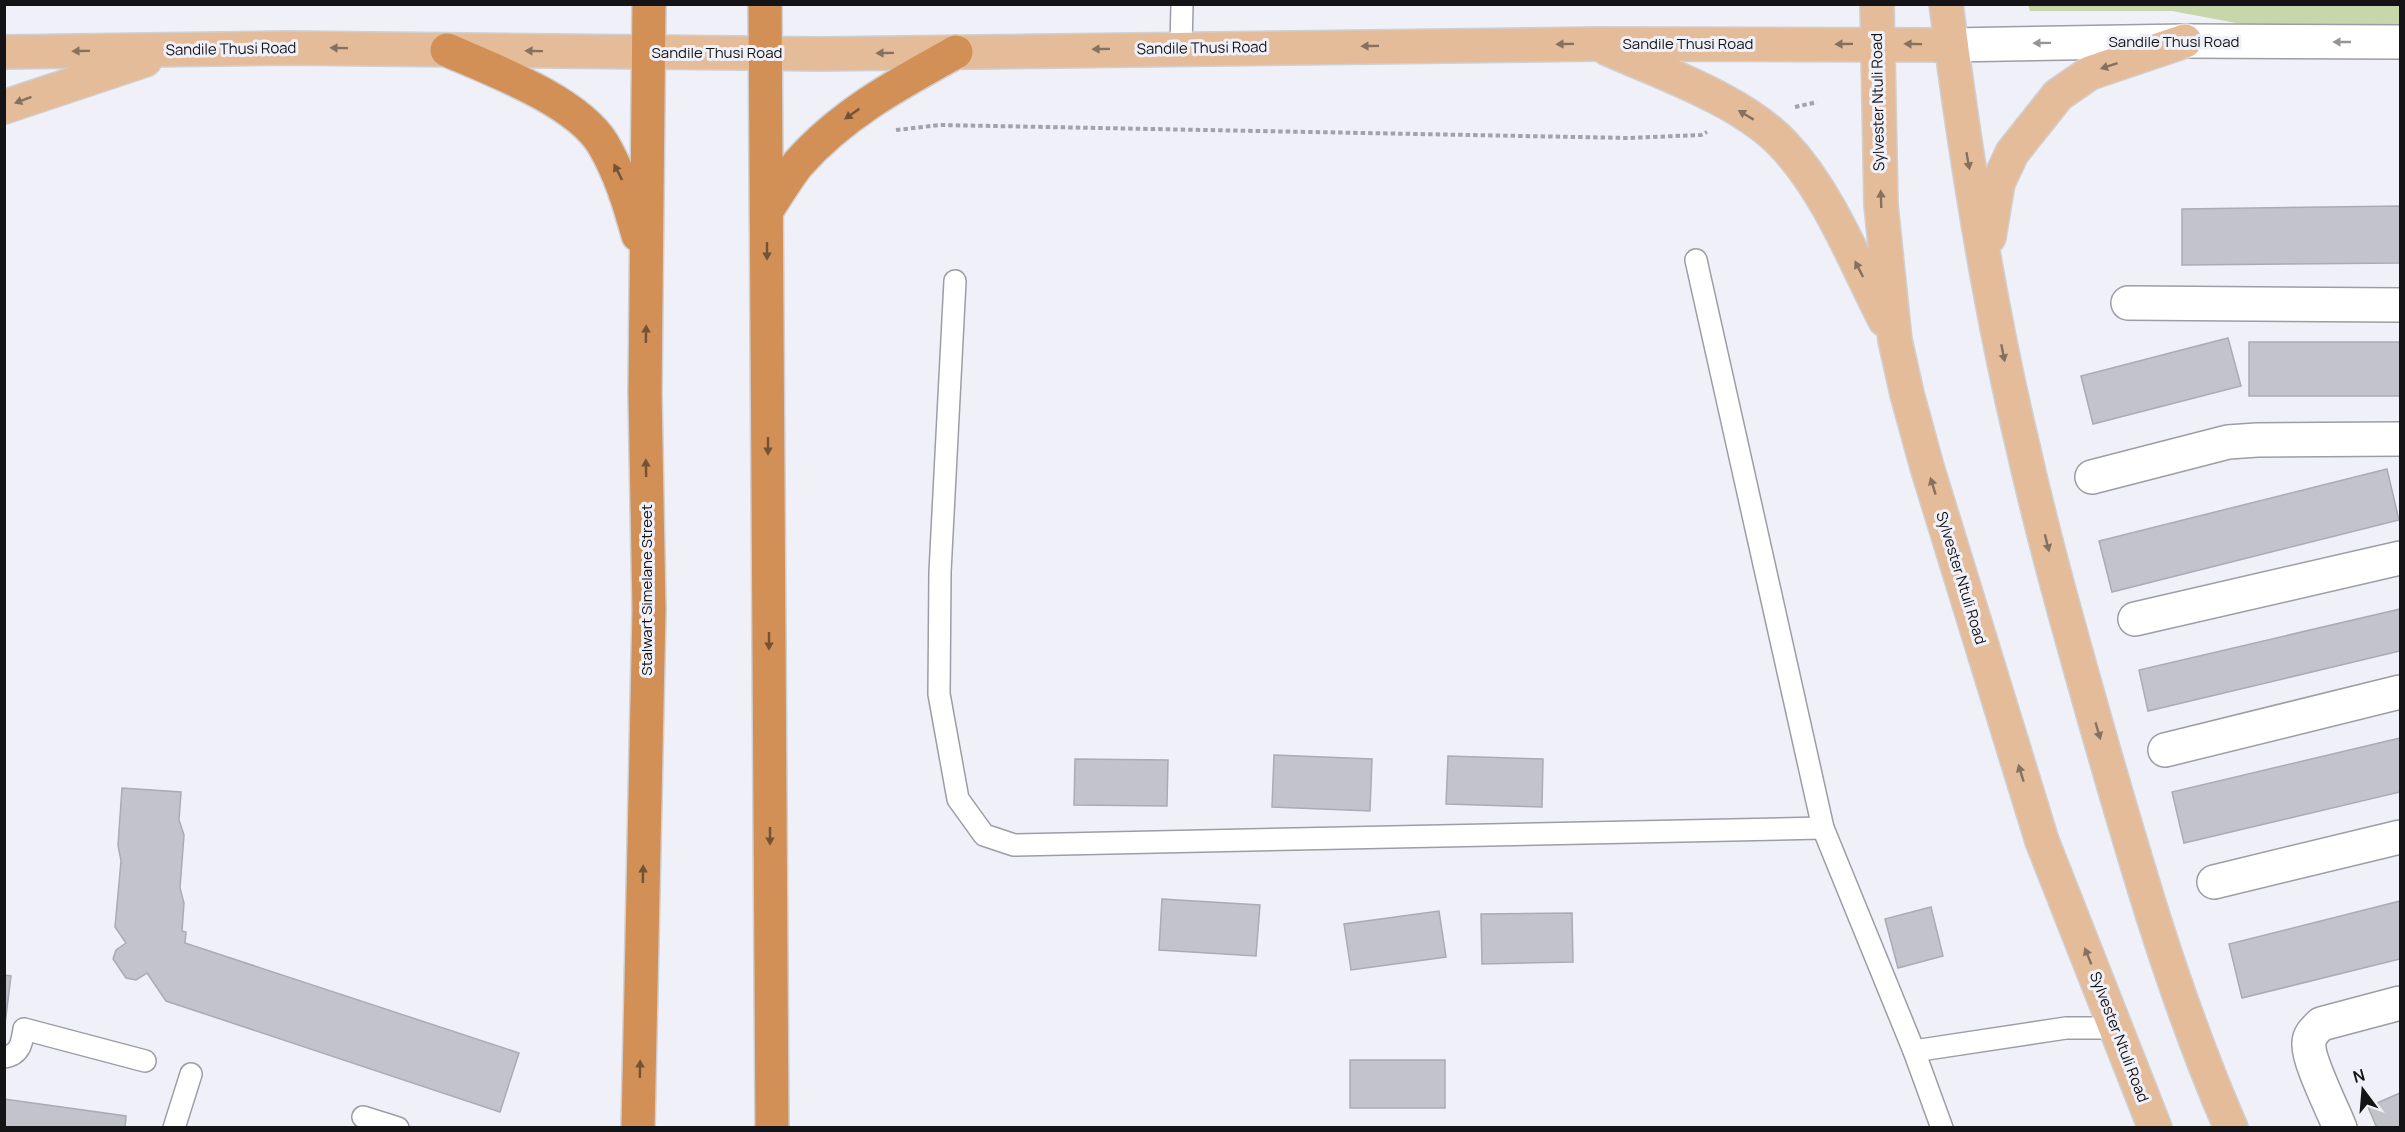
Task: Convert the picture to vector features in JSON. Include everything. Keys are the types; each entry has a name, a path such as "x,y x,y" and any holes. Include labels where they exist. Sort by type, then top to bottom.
{"highway":[{"name":"Stalwart Simelane Street","path":"638,1128 649,610 645,393 649,4"},
{"path":"765,4 772,1128"},
{"path":"447,50 514,79 576,114 602,142 622,181 648,268"},
{"path":"767,210 796,167 841,122 882,93 956,52"}],"main road":[{"name":"Sylvester Ntuli Road","path":"1877,4 1881,206 1895,340 1927,467 2042,841 2155,1128"},
{"path":"1946,4 1958,103 1985,260 2022,446 2069,628 2136,864 2180,993 2231,1128"},
{"path":"1985,260 1998,183 2012,153 2058,95 2090,73 2185,41"},
{"name":"Sandile Thusi Road","path":"4,52 178,49 766,53 1597,44 1951,45"},
{"path":"1597,44 1707,93 1751,117 1784,144 1809,176 1825,202 1895,340"},
{"path":"4,107 178,49"}],"street":[{"name":"Sandile Thusi Road","path":"1951,45 2185,41 2400,42"},
{"path":"2128,303 2400,305"},
{"path":"2092,477 2228,442 2400,439"},
{"path":"2135,619 2400,558"},
{"path":"2165,750 2400,692"},
{"path":"2214,882 2400,837"},
{"path":"2340,1128 2311,1057 2308,1041 2321,1024 2400,1003"}],"lane":[{"path":"1181,48 1182,4"},
{"path":"1696,260 1823,828 1914,1051 1942,1128"},
{"path":"955,281 940,572 939,694 958,799 984,835 1014,845 1823,828"},
{"path":"1914,1051 2066,1028 2116,1028"},
{"path":"4,1057 18,1051 24,1029 145,1061"},
{"path":"174,1128 191,1074"},
{"path":"363,1117 398,1128"}],"path":[{"path":"894,130 940,125 1629,138 1701,135 1751,117 1817,102"}],"green space":[{"path":"2028,4 2400,5 2400,31 2279,31 2172,11 2030,11"}],"building":[{"path":"2400,206 2400,263 2182,265 2182,209"},
{"path":"2228,338 2241,386 2093,424 2081,376"},
{"path":"2249,342 2400,342 2400,396 2249,396"},
{"path":"2387,469 2399,520 2112,592 2099,541"},
{"path":"2400,609 2400,651 2148,711 2139,670"},
{"path":"2400,738 2400,792 2184,843 2172,792"},
{"path":"1274,755 1372,759 1370,811 1272,807"},
{"path":"1448,756 1543,759 1542,807 1446,804"},
{"path":"1075,759 1168,760 1167,806 1074,805"},
{"path":"122,788 181,792 179,820 184,835 180,888 184,903 182,931 186,932 185,943 519,1053 500,1112 166,1001 147,973 136,980 126,978 113,959 116,950 126,943 115,927 121,861 118,845"},
{"path":"1162,899 1260,905 1256,956 1159,950"},
{"path":"2400,901 2400,959 2242,998 2229,944"},
{"path":"1931,907 1943,956 1898,968 1885,919"},
{"path":"1439,911 1446,957 1351,970 1344,924"},
{"path":"1572,913 1573,962 1482,964 1481,914"},
{"path":"4,975 11,976 4,1032"},
{"path":"1350,1060 1445,1060 1445,1108 1350,1108"},
{"path":"2400,1093 2400,1128 2377,1128 2368,1107"},
{"path":"4,1099 126,1116 125,1128 4,1128"}]}
